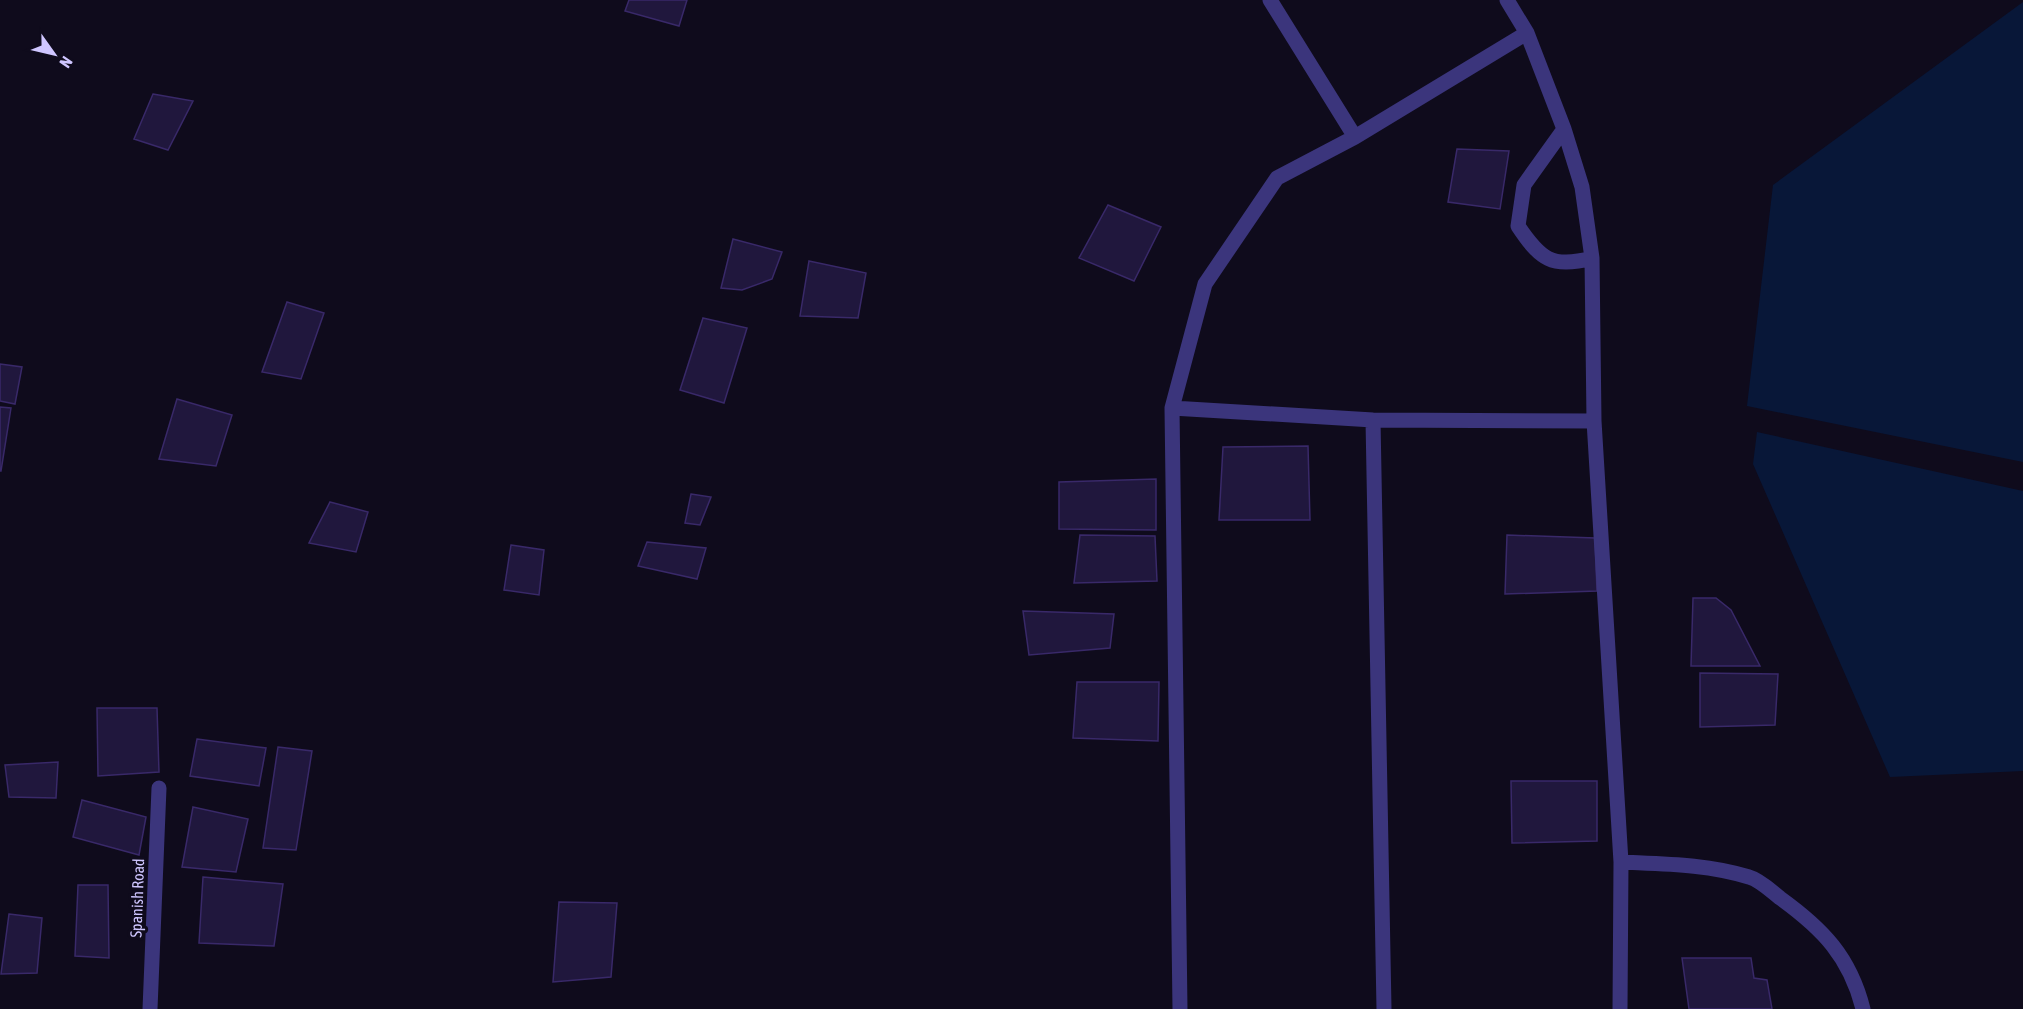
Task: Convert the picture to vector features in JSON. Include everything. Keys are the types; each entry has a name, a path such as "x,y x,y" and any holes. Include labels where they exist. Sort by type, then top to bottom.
{"street":[{"path":"1270,0 1355,137"},
{"path":"1507,0 1527,33 1564,129 1582,187 1592,258 1594,421 1621,862 1620,1009"},
{"path":"1180,1009 1172,408 1205,284 1277,178 1355,137 1527,33"},
{"path":"1564,129 1524,185 1518,226 1535,252 1566,265 1592,258"},
{"path":"1172,408 1373,420 1594,421"},
{"path":"1373,420 1384,1009"},
{"name":"Spanish Road","path":"150,1009 159,788"},
{"path":"1621,862 1705,866 1752,878 1796,909 1836,946 1856,980 1863,1009"}],"water":[{"path":"2023,2 2023,462 1747,406 1773,185"},
{"path":"1757,432 2023,491 2023,771 1890,777 1753,464"}],"building":[{"path":"629,0 687,0 679,26 625,11"},
{"path":"153,94 193,101 168,150 134,139"},
{"path":"1457,149 1509,151 1500,209 1448,202"},
{"path":"1108,205 1161,227 1134,281 1079,258"},
{"path":"733,239 782,252 772,279 742,290 721,288"},
{"path":"809,261 866,273 858,318 800,316"},
{"path":"287,302 324,313 301,379 262,372"},
{"path":"703,318 747,328 724,403 680,390"},
{"path":"0,364 22,367 15,404 0,401"},
{"path":"177,399 232,415 216,466 159,459"},
{"path":"0,407 11,408 1,471 0,471"},
{"path":"1308,446 1310,520 1219,520 1223,447"},
{"path":"1156,479 1156,530 1059,529 1059,482"},
{"path":"691,494 711,497 700,525 685,523"},
{"path":"330,502 368,512 356,552 309,543"},
{"path":"1080,535 1155,536 1157,581 1074,583"},
{"path":"1507,535 1595,538 1597,591 1505,594"},
{"path":"647,542 706,548 697,579 638,566"},
{"path":"511,545 544,550 539,595 504,590"},
{"path":"1693,598 1716,598 1731,610 1760,666 1691,666"},
{"path":"1023,611 1114,614 1110,648 1029,655"},
{"path":"1700,673 1778,674 1775,725 1700,727"},
{"path":"1077,682 1159,682 1158,741 1073,738"},
{"path":"97,708 157,708 159,772 98,776"},
{"path":"197,739 266,748 259,786 190,776"},
{"path":"278,747 312,751 296,850 263,848"},
{"path":"58,762 56,798 9,797 5,765"},
{"path":"1511,781 1597,781 1597,841 1512,843"},
{"path":"82,800 146,817 139,855 73,837"},
{"path":"193,807 248,819 236,872 182,867"},
{"path":"203,877 283,884 274,946 199,943"},
{"path":"78,885 108,885 109,958 75,956"},
{"path":"559,902 617,903 611,977 553,982"},
{"path":"9,914 42,918 37,973 1,974"},
{"path":"1682,958 1751,958 1754,978 1767,980 1772,1009 1689,1009"}]}
